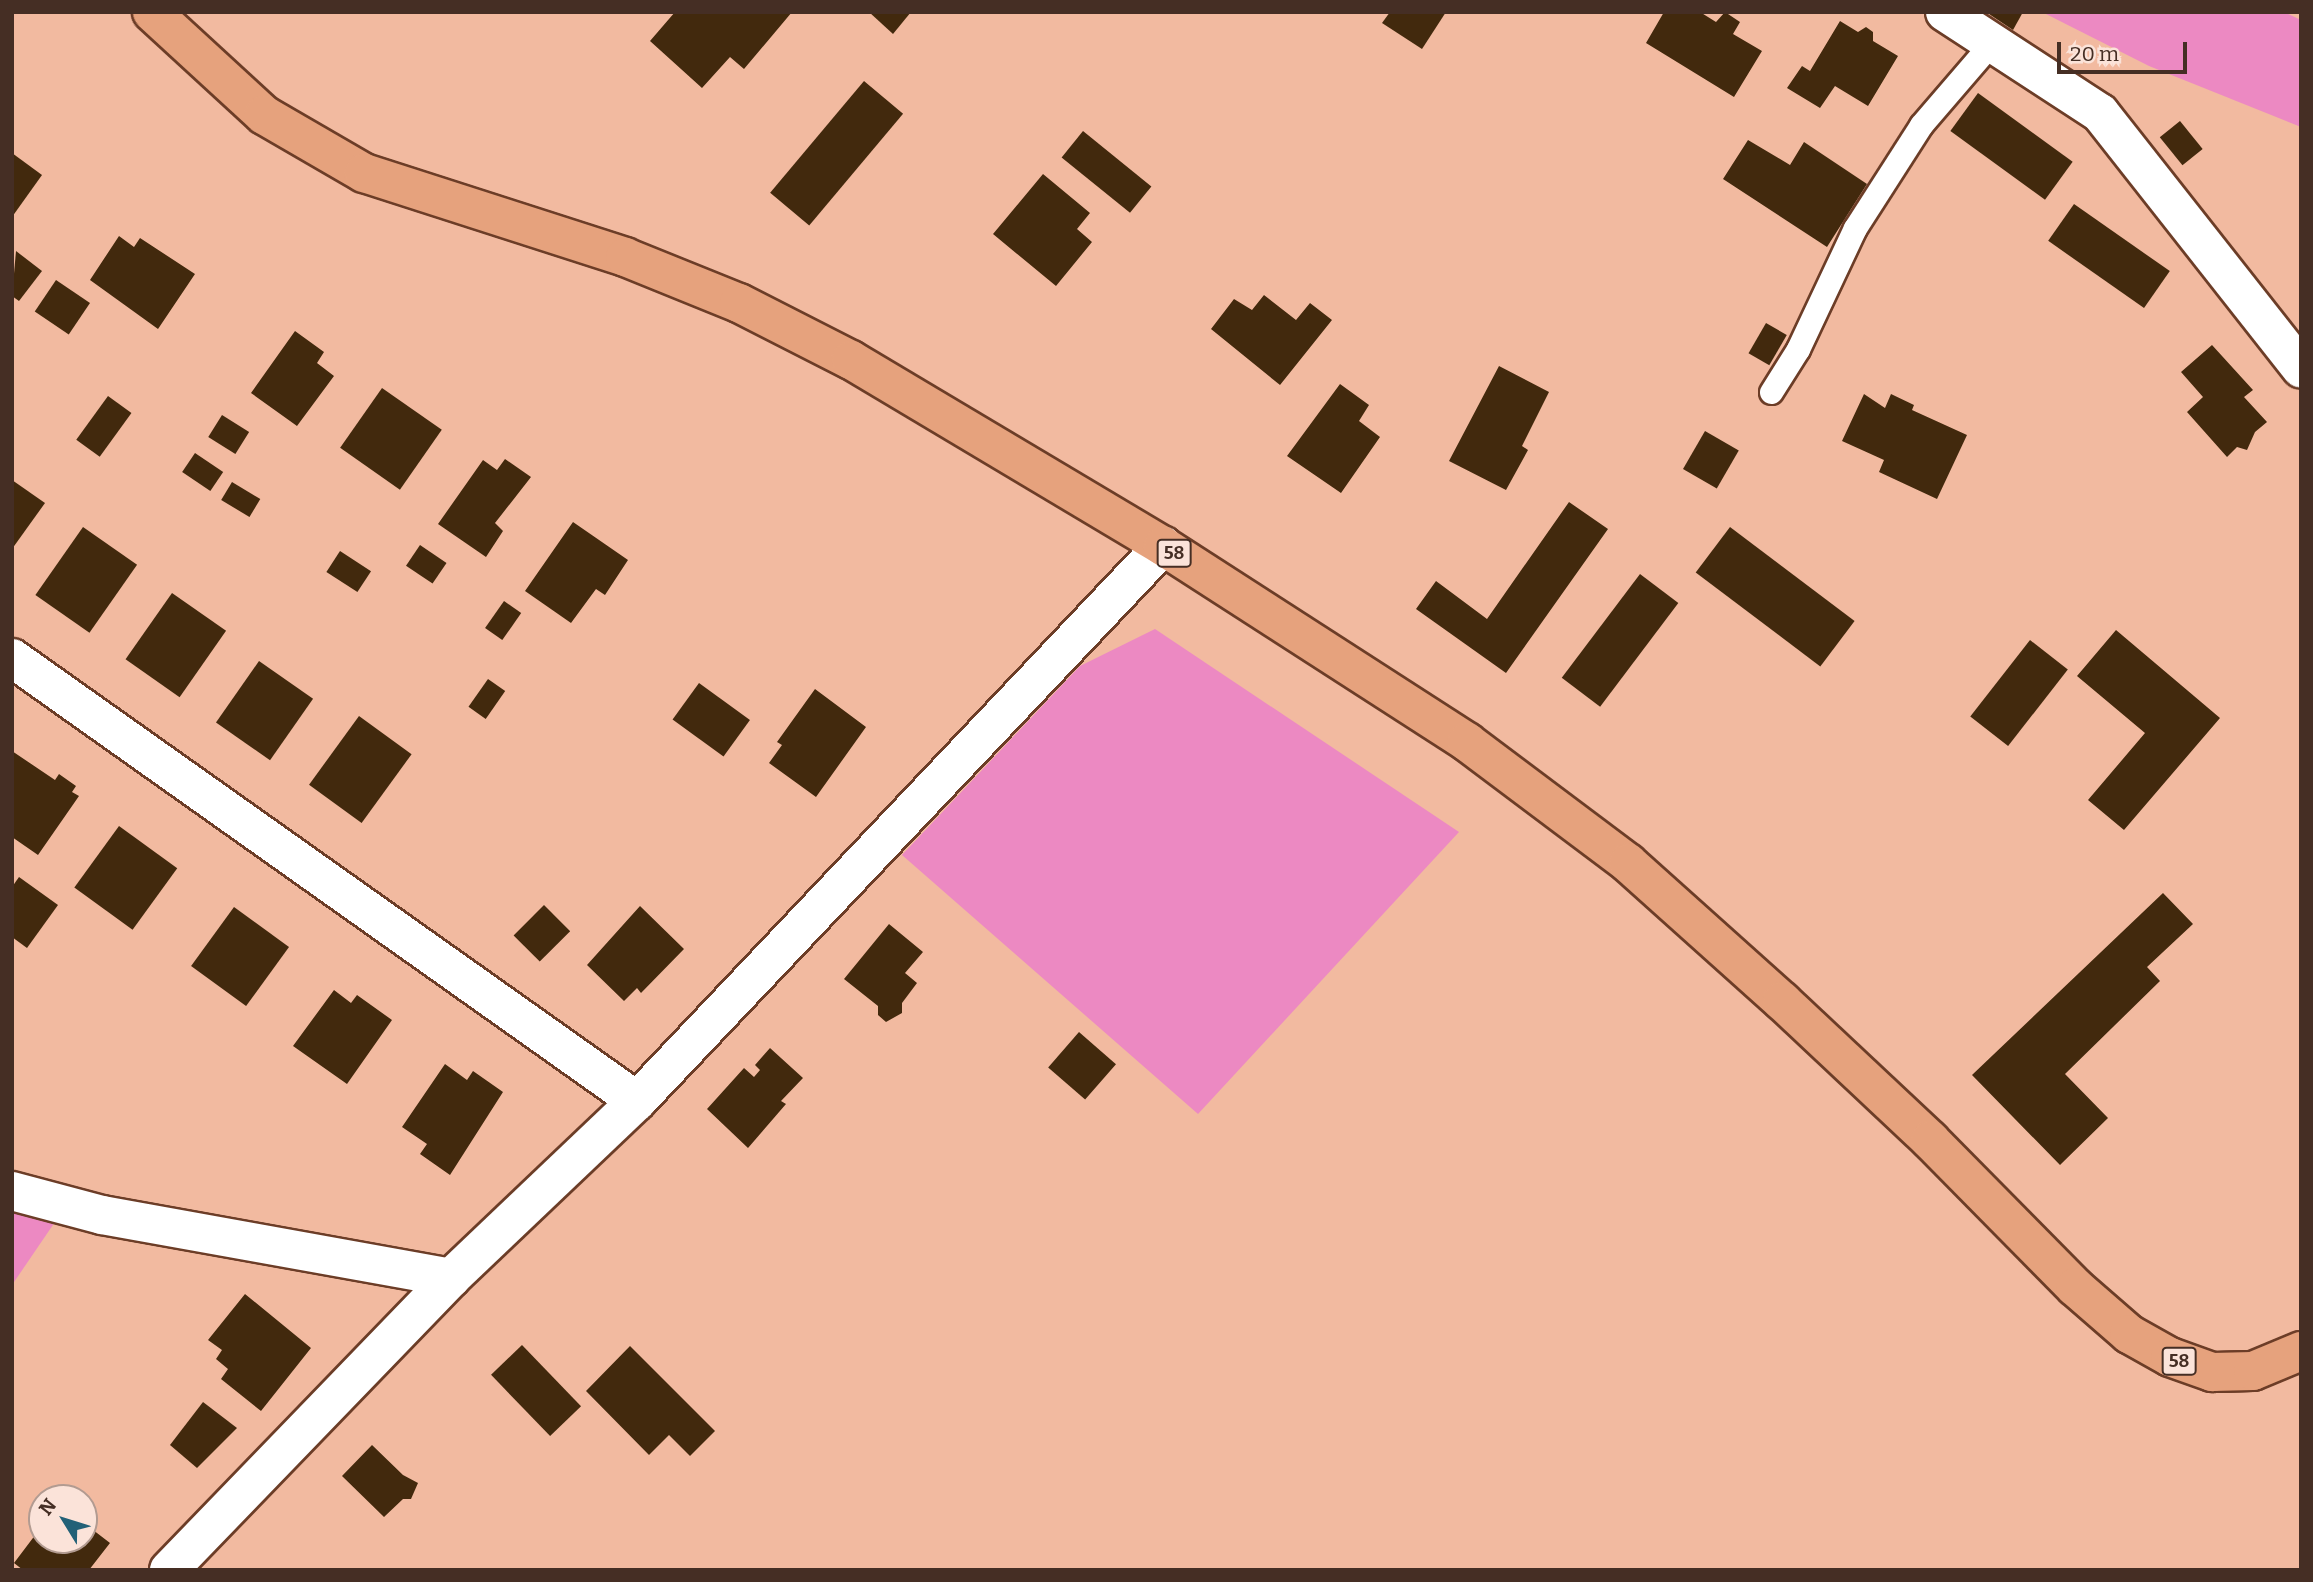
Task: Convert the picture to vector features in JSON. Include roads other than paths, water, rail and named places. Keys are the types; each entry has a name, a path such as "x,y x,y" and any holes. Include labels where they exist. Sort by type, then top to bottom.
{"main road":[{"name":"58","path":"152,12 264,115 328,154 364,173 625,257 738,303 851,360 1163,546 1467,742 1628,863 1792,1010 1930,1140 2075,1287 2129,1334 2170,1357 2212,1372 2253,1371 2301,1351"}],"street":[{"path":"1945,12 1994,40 2100,113 2301,368"},
{"path":"169,1570 451,1278 637,1101 1163,546"},
{"path":"12,658 637,1101"},
{"path":"12,1191 102,1215 451,1278"}],"lane":[{"path":"1771,392 1798,349 1855,228 1921,125 1994,40"}]}
